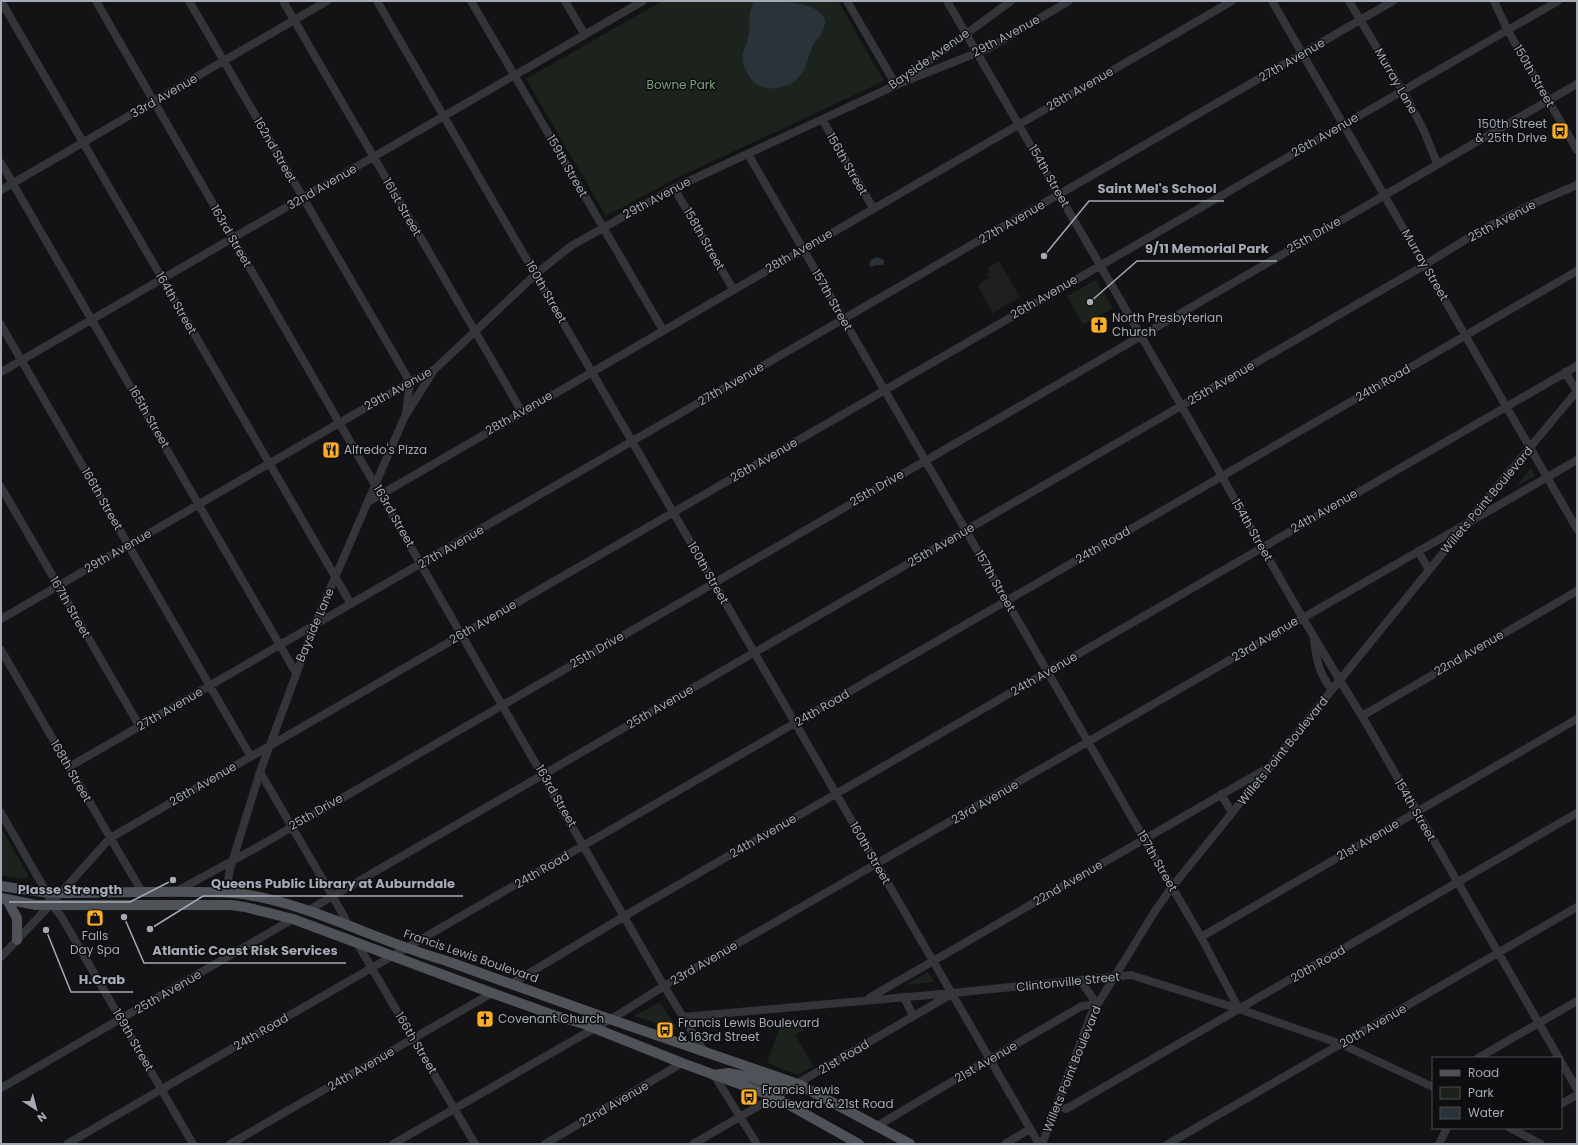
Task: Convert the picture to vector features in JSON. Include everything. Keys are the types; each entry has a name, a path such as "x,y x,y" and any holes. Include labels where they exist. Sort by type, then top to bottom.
{"main road":[{"name":"Francis Lewis Boulevard","path":"1,886 47,893 177,891 226,892 265,899 307,911 407,948 798,1084 910,1144"},
{"path":"4,899 36,905 231,905 293,919 392,957 556,1016 594,1028 682,1063 775,1097 853,1143"},
{"path":"4,899 17,918 17,940"},
{"path":"714,1075 728,1073 750,1077 780,1088 798,1084"}],"street":[{"name":"164th Street","path":"1,1 351,604"},
{"name":"163rd Street","path":"96,1 232,238 376,484 664,986 704,1051"},
{"name":"162nd Street","path":"189,1 410,382"},
{"name":"161st Street","path":"283,1 522,412"},
{"name":"33rd Avenue","path":"1,190 327,1"},
{"name":"160th Street","path":"377,1 1030,1129 1041,1144"},
{"name":"159th Street","path":"471,1 663,330"},
{"path":"565,1 585,35"},
{"name":"32nd Avenue","path":"1,372 642,1"},
{"path":"847,1 896,85"},
{"name":"154th Street","path":"947,1 1302,617 1362,716 1558,1057"},
{"name":"Bayside Avenue","path":"822,119 896,85 965,33 1011,1"},
{"name":"29th Avenue","path":"896,85 989,48 1069,1"},
{"name":"28th Avenue","path":"368,502 1232,1"},
{"name":"Murray Street","path":"1272,1 1548,476 1577,529"},
{"name":"Murray Lane","path":"1348,1 1402,90 1424,131 1437,163"},
{"name":"27th Avenue","path":"69,767 1393,1"},
{"name":"150th Street","path":"1494,1 1507,29 1577,150"},
{"name":"26th Avenue","path":"1,957 110,838 1507,29 1558,1"},
{"name":"25th Drive","path":"177,891 292,827 1437,163 1577,84"},
{"name":"29th Avenue","path":"1,619 410,382 435,369 536,274 571,246 602,227 674,188 822,119"},
{"name":"156th Street","path":"822,119 873,208"},
{"name":"157th Street","path":"748,154 1201,937 1239,1009"},
{"name":"165th Street","path":"1,163 296,673"},
{"name":"25th Avenue","path":"307,911 966,531 1425,265 1491,225 1530,205 1577,186"},
{"name":"158th Street","path":"674,188 733,289"},
{"name":"24th Road","path":"67,1144 1577,271"},
{"name":"166th Street","path":"1,325 251,757"},
{"name":"24th Avenue","path":"511,984 625,916 1577,366"},
{"name":"Bayside Lane","path":"226,892 232,861 260,772 314,626 405,416 435,369"},
{"path":"1565,372 1577,391"},
{"path":"405,416 410,382"},
{"name":"Willets Point Boulevard","path":"1041,1144 1091,1015 1113,977 1172,887 1467,523 1577,391"},
{"name":"23rd Avenue","path":"393,1144 610,1019 664,986 1088,743 1302,617 1577,460"},
{"name":"167th Street","path":"1,487 140,727"},
{"path":"1418,551 1429,570"},
{"name":"22nd Avenue","path":"1362,716 1577,590"},
{"path":"1314,636 1317,664 1327,684 1332,690"},
{"name":"168th Street","path":"1,650 142,892"},
{"name":"21st Avenue","path":"1201,937 1577,719"},
{"name":"22nd Avenue","path":"867,1000 1270,766"},
{"path":"260,772 333,896 348,926"},
{"path":"1221,794 1232,813"},
{"name":"169th Street","path":"1,813 47,893 51,904 61,916 193,1144"},
{"name":"20th Road","path":"1057,1105 1066,1109 1577,813"},
{"name":"20th Avenue","path":"1168,1144 1577,907"},
{"name":"25th Avenue","path":"1,1088 293,919"},
{"name":"166th Street","path":"357,943 475,1144"},
{"name":"Clintonville Street","path":"683,1017 1131,976 1239,1009 1341,1044 1432,1085"},
{"path":"1080,980 1097,1004"},
{"name":"24th Avenue","path":"230,1144 492,993"},
{"name":"21st Road","path":"693,1144 952,993"},
{"path":"904,997 913,1016"},
{"path":"1480,1057 1577,1001"},
{"name":"21st Avenue","path":"876,1126 1082,1006 1097,1004"},
{"name":"22nd Avenue","path":"545,1144 682,1063"},
{"path":"1562,1064 1577,1089"},
{"path":"714,1075 757,1144"},
{"path":"1562,1103 1577,1095"},
{"path":"1005,1144 1030,1129"},
{"path":"1439,1144 1446,1129"},
{"path":"1515,1129 1541,1144"}],"shaded area":[{"path":"999,261 1020,297 993,313 978,287 980,286 979,284 989,278 987,274 990,272 987,268"}],"green space":[{"name":"Bowne Park","path":"662,1 838,1 884,81 675,179 606,216 526,79"},
{"path":"1096,280 1113,308 1083,325 1067,296"},
{"path":"1531,468 1535,476 1516,487"},
{"path":"1,828 29,876 24,879 1,875"},
{"path":"928,972 934,982 905,985"},
{"path":"660,1002 678,1030 634,1016"},
{"path":"782,1019 802,1019 805,1029 795,1035 813,1066 798,1075 767,1063"}],"water":[{"path":"754,1 774,1 800,4 811,7 820,12 825,19 824,28 814,43 806,66 801,75 788,85 771,89 760,86 752,80 743,64 743,52 747,44 749,32 750,11"},
{"path":"877,257 884,260 884,264 871,267 869,264 871,260"}],"place":[{"name":"150th Street & 25th Drive","path":"1560,131"},
{"name":"Saint Mel's School","path":"1044,256"},
{"name":"9/11 Memorial Park","path":"1090,302"},
{"name":"North Presbyterian Church","path":"1099,325"},
{"name":"Alfredo's Pizza","path":"331,450"},
{"name":"Plasse Strength","path":"173,880"},
{"name":"Atlantic Coast Risk Services","path":"124,917"},
{"name":"Falls Day Spa","path":"95,918"},
{"name":"Queens Public Library at Auburndale","path":"150,929"},
{"name":"H.Crab","path":"46,930"},
{"name":"Covenant Church","path":"485,1019"},
{"name":"Francis Lewis Boulevard & 163rd Street","path":"665,1030"},
{"name":"Francis Lewis Boulevard & 21st Road","path":"749,1097"}]}
